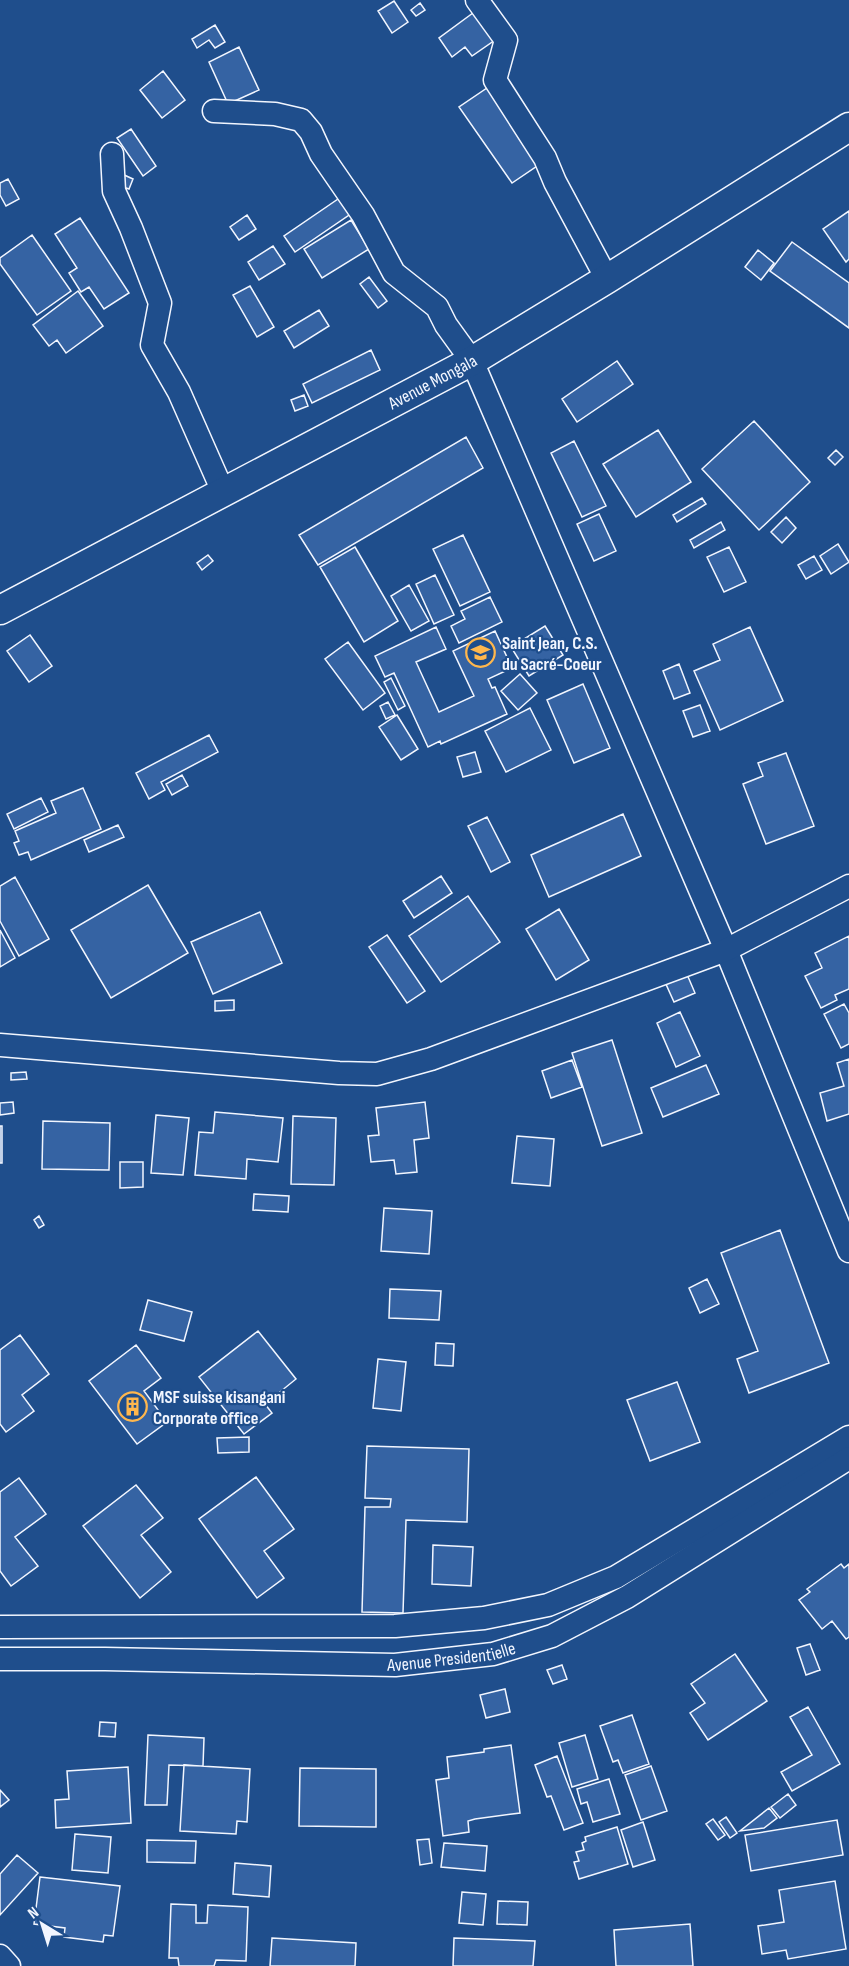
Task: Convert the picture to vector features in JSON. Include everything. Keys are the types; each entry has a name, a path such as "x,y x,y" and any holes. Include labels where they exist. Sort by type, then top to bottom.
{"street":[{"path":"477,0 506,40 495,80 545,158 555,182 607,279"},
{"path":"214,111 275,114 301,120 311,132 321,154 363,214 394,273 437,307 446,325 472,361 726,950 849,1251"},
{"name":"Avenue Mongala","path":"0,610 224,494 472,361 849,127"},
{"path":"112,154 114,191 160,303 153,345 179,392 224,494"},
{"path":"0,1045 339,1073 378,1074 431,1059 726,950 849,886"},
{"name":"Avenue Presidentielle","path":"0,1628 394,1626 484,1618 549,1605 616,1577 849,1437"},
{"name":"Avenue Presidentielle","path":"0,1659 395,1665 493,1654 552,1636 627,1597 849,1458"},
{"path":"616,1577 627,1597"},
{"path":"394,1626 395,1665"},
{"path":"0,1956 9,1966"}],"building":[{"path":"394,1 408,22 392,33 378,11"},
{"path":"420,3 425,10 416,16 411,10"},
{"path":"477,10 495,40 472,56 465,47 452,57 439,38"},
{"path":"215,25 225,42 215,48 209,40 197,48 192,39"},
{"path":"239,47 259,90 228,104 209,62"},
{"path":"163,71 185,100 162,118 140,90"},
{"path":"487,88 540,164 512,183 459,107"},
{"path":"131,129 156,166 143,176 117,138"},
{"path":"122,174 133,179 129,189 117,185"},
{"path":"8,179 19,199 6,206 0,195 0,183"},
{"path":"341,197 352,213 295,252 284,236"},
{"path":"849,211 849,259 846,262 823,229"},
{"path":"247,215 256,229 239,240 230,227"},
{"path":"80,218 129,293 104,309 89,287 81,292 69,273 77,268 55,234"},
{"path":"351,220 369,249 322,278 304,249"},
{"path":"32,235 71,291 37,315 0,264 0,258"},
{"path":"792,242 849,283 849,328 770,271"},
{"path":"273,246 285,264 259,280 248,262"},
{"path":"758,250 774,263 761,280 745,267"},
{"path":"369,277 387,301 378,308 360,284"},
{"path":"250,286 274,327 257,337 233,295"},
{"path":"78,291 103,326 66,353 57,340 49,346 33,325"},
{"path":"319,310 329,326 294,348 284,331"},
{"path":"371,350 380,370 312,403 303,384"},
{"path":"617,361 633,384 577,422 562,399"},
{"path":"304,395 308,406 295,411 291,400"},
{"path":"754,421 810,482 759,530 702,469"},
{"path":"658,430 691,482 636,517 603,464"},
{"path":"466,437 483,468 318,565 299,535"},
{"path":"574,441 606,506 582,517 551,453"},
{"path":"836,450 843,457 835,465 828,458"},
{"path":"702,498 706,504 677,522 673,515"},
{"path":"599,514 616,551 594,561 577,524"},
{"path":"786,517 796,528 782,543 771,532"},
{"path":"721,522 725,530 694,548 690,540"},
{"path":"463,535 490,592 460,606 433,549"},
{"path":"838,544 849,562 831,574 820,556"},
{"path":"355,547 398,621 364,642 320,567"},
{"path":"729,547 746,582 724,592 707,557"},
{"path":"208,555 213,561 202,570 197,563"},
{"path":"814,556 822,570 806,579 798,565"},
{"path":"435,575 454,615 434,624 416,584"},
{"path":"409,585 429,621 411,631 391,596"},
{"path":"490,597 502,622 459,643 451,626 465,619 461,611"},
{"path":"545,626 563,655 529,676 511,647"},
{"path":"436,627 446,649 416,662 439,712 474,696 453,651 495,631 512,668 488,679 492,688 495,687 507,714 441,744 440,741 428,747 394,673 385,677 375,656"},
{"path":"750,627 783,701 720,730 694,671 720,660 713,644"},
{"path":"30,635 52,666 29,682 7,651"},
{"path":"348,642 385,693 363,710 325,659"},
{"path":"679,664 690,693 674,699 663,671"},
{"path":"520,674 537,693 518,710 501,691"},
{"path":"391,678 405,706 398,710 384,682"},
{"path":"583,684 610,748 574,763 547,700"},
{"path":"388,702 395,715 386,719 380,706"},
{"path":"700,705 710,731 693,737 683,711"},
{"path":"530,708 551,750 506,772 485,731"},
{"path":"397,715 418,749 401,760 379,727"},
{"path":"209,735 218,752 161,782 165,790 149,799 136,773"},
{"path":"475,752 481,772 463,777 457,757"},
{"path":"786,753 814,826 766,844 743,784 763,776 758,763"},
{"path":"182,775 188,786 172,795 166,784"},
{"path":"83,788 101,829 31,860 28,852 19,855 14,843 19,841 15,831 56,813 51,801"},
{"path":"41,798 48,812 14,829 7,814"},
{"path":"623,814 641,856 549,897 531,855"},
{"path":"487,817 510,862 491,872 468,826"},
{"path":"118,825 124,837 89,852 84,840"},
{"path":"441,876 452,893 414,918 403,901"},
{"path":"15,877 49,939 19,956 0,921 0,886"},
{"path":"148,885 188,953 111,998 71,930"},
{"path":"468,896 500,942 441,982 409,936"},
{"path":"559,909 589,960 556,980 526,929"},
{"path":"260,912 282,963 213,994 191,942"},
{"path":"0,930 15,958 0,967"},
{"path":"387,935 425,991 407,1003 369,947"},
{"path":"849,936 849,989 835,995 837,1000 821,1008 805,976 822,968 815,953"},
{"path":"686,972 695,993 674,1002 665,982"},
{"path":"234,1000 234,1010 215,1011 215,1001"},
{"path":"844,1004 849,1013 849,1044 841,1048 824,1014"},
{"path":"680,1012 700,1056 676,1067 657,1023"},
{"path":"612,1040 642,1133 602,1146 572,1053"},
{"path":"849,1059 849,1114 827,1121 820,1093 844,1086 837,1063"},
{"path":"572,1060 582,1087 551,1098 542,1071"},
{"path":"706,1065 719,1094 663,1117 651,1088"},
{"path":"26,1072 27,1079 11,1080 11,1073"},
{"path":"13,1102 14,1113 0,1115 0,1103"},
{"path":"425,1102 429,1138 414,1140 417,1172 396,1174 394,1160 371,1162 368,1136 379,1135 376,1108"},
{"path":"215,1112 283,1118 278,1162 247,1159 246,1179 195,1175 199,1132 213,1133"},
{"path":"156,1115 189,1118 183,1175 151,1173"},
{"path":"293,1116 336,1118 334,1185 291,1184"},
{"path":"43,1121 110,1123 109,1170 42,1169"},
{"path":"0,1126 2,1126 2,1163 0,1163"},
{"path":"517,1136 554,1139 550,1186 512,1183"},
{"path":"120,1162 143,1162 143,1187 120,1188"},
{"path":"254,1194 289,1196 288,1212 253,1210"},
{"path":"384,1208 432,1211 429,1254 381,1251"},
{"path":"39,1216 44,1225 39,1228 34,1220"},
{"path":"780,1230 829,1363 749,1393 737,1359 758,1351 721,1253"},
{"path":"707,1279 719,1304 700,1313 689,1288"},
{"path":"390,1289 441,1291 439,1320 389,1318"},
{"path":"148,1300 192,1312 184,1341 140,1330"},
{"path":"258,1331 296,1379 265,1404 272,1413 244,1434 199,1377"},
{"path":"20,1335 49,1374 22,1395 34,1411 6,1432 0,1424 0,1350"},
{"path":"436,1343 454,1344 453,1366 435,1365"},
{"name":"MSF suisse kisangani Corporate office","path":"136,1345 161,1378 144,1391 167,1422 137,1444 89,1381"},
{"path":"378,1359 406,1362 401,1411 373,1408"},
{"path":"677,1382 700,1442 650,1461 627,1400"},
{"path":"249,1437 249,1452 218,1453 217,1438"},
{"path":"367,1446 469,1449 467,1522 406,1520 403,1613 362,1612 365,1507 390,1507 391,1499 365,1498"},
{"path":"256,1477 294,1529 264,1551 284,1578 257,1598 199,1519"},
{"path":"19,1478 46,1514 15,1537 38,1566 11,1586 0,1571 0,1492"},
{"path":"136,1485 163,1518 141,1535 171,1572 140,1598 83,1526"},
{"path":"433,1545 473,1547 471,1586 432,1584"},
{"path":"841,1564 844,1568 849,1564 849,1637 846,1639 832,1621 822,1629 799,1600 810,1592 807,1589"},
{"path":"810,1644 820,1670 806,1675 797,1648"},
{"path":"735,1654 767,1701 708,1740 690,1713 705,1703 691,1684"},
{"path":"562,1665 567,1679 553,1684 547,1670"},
{"path":"505,1689 510,1712 486,1718 480,1695"},
{"path":"808,1707 840,1764 792,1791 781,1772 812,1755 790,1717"},
{"path":"632,1715 649,1764 623,1773 618,1760 613,1762 600,1726"},
{"path":"100,1722 116,1723 115,1737 99,1736"},
{"path":"148,1735 204,1738 203,1766 169,1765 167,1805 145,1805"},
{"path":"585,1735 598,1779 572,1787 559,1743"},
{"path":"511,1745 520,1813 468,1821 469,1832 443,1836 436,1780 449,1778 447,1757 484,1752 484,1749"},
{"path":"557,1756 583,1823 564,1830 551,1796 547,1797 535,1765"},
{"path":"184,1765 250,1769 247,1822 237,1821 236,1834 180,1831"},
{"path":"651,1766 667,1811 641,1820 625,1775"},
{"path":"128,1767 131,1823 56,1828 55,1800 69,1799 67,1771"},
{"path":"300,1768 376,1769 376,1827 299,1826"},
{"path":"609,1779 620,1814 593,1822 587,1802 581,1804 577,1789"},
{"path":"0,1790 9,1800 0,1807"},
{"path":"788,1794 796,1805 780,1818 771,1807"},
{"path":"769,1808 777,1818 764,1828 740,1831"},
{"path":"726,1817 737,1833 730,1838 719,1822"},
{"path":"713,1819 725,1835 718,1840 706,1824"},
{"path":"837,1820 843,1855 751,1871 745,1835"},
{"path":"643,1822 655,1860 633,1867 621,1830"},
{"path":"617,1827 628,1864 579,1879 574,1862 579,1861 576,1852 584,1850 582,1843 586,1841 585,1837"},
{"path":"75,1834 111,1837 108,1873 72,1870"},
{"path":"429,1839 432,1863 420,1865 417,1840"},
{"path":"147,1840 196,1841 195,1863 147,1862"},
{"path":"444,1843 487,1846 485,1871 441,1867"},
{"path":"17,1855 38,1873 0,1915 0,1874"},
{"path":"235,1863 271,1866 269,1897 233,1894"},
{"path":"40,1877 120,1886 113,1936 104,1935 103,1942 64,1937 65,1928 34,1924"},
{"path":"835,1881 846,1949 788,1959 786,1950 762,1954 758,1926 784,1922 779,1890"},
{"path":"462,1892 486,1894 483,1925 459,1923"},
{"path":"498,1901 528,1902 527,1925 497,1924"},
{"path":"171,1904 196,1905 196,1923 207,1923 208,1905 248,1907 246,1961 216,1960 214,1966 179,1966 178,1958 169,1958"},
{"path":"690,1924 693,1966 616,1966 614,1930"},
{"path":"272,1938 356,1943 355,1966 270,1966"},
{"path":"454,1938 535,1941 533,1966 453,1966"}],"place":[{"name":"Saint Jean, C.S. du Sacré-Coeur","path":"481,653"},
{"name":"MSF suisse kisangani Corporate office","path":"132,1407"}]}
